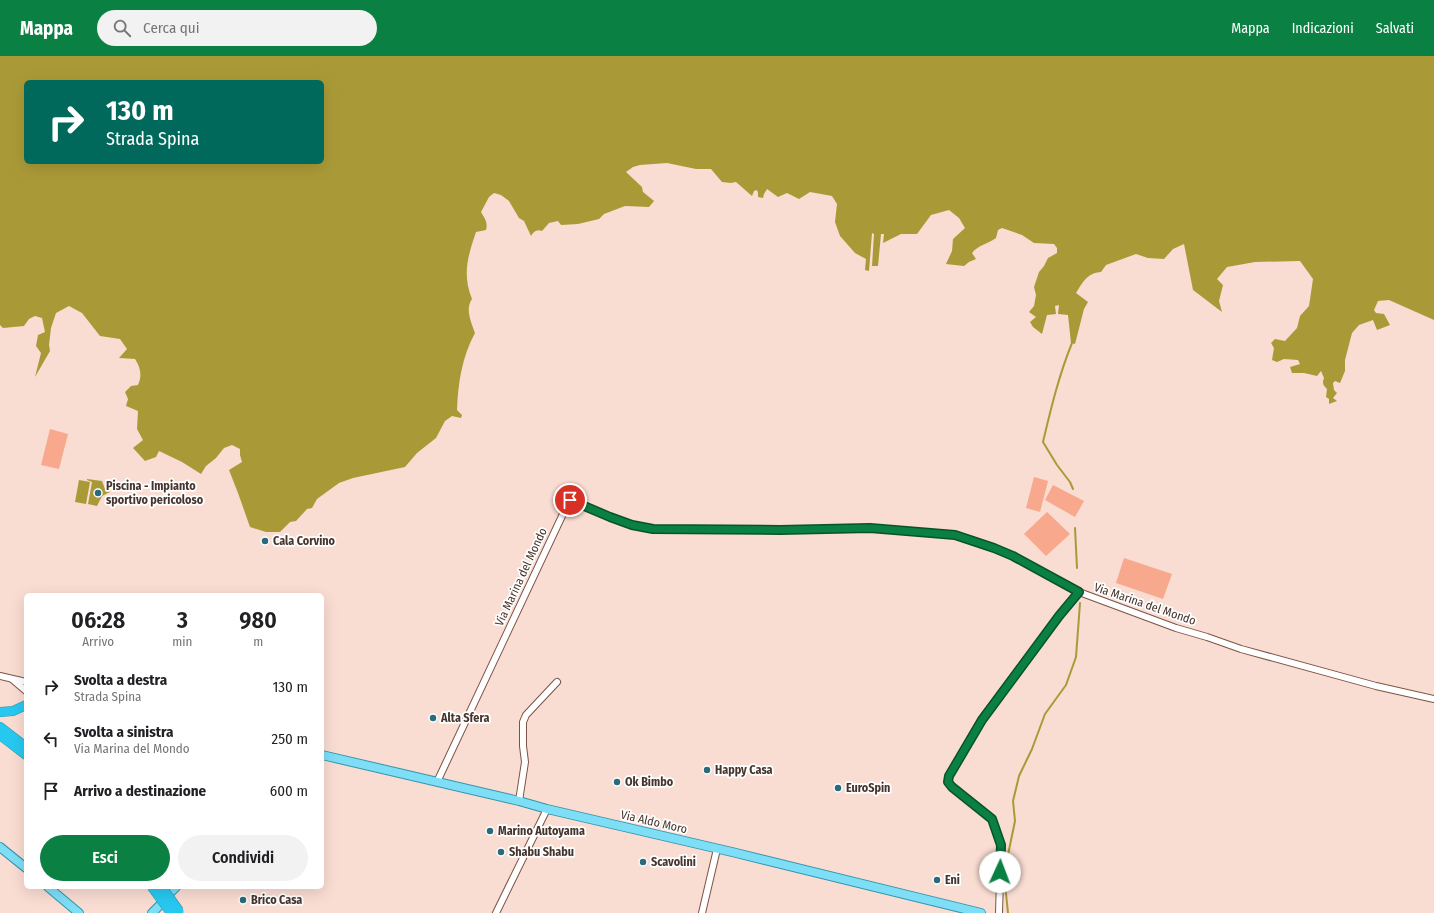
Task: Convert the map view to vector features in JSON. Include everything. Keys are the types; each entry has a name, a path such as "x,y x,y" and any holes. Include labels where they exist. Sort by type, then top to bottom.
{"highway":[{"path":"0,712 13,711 24,706"},
{"path":"0,726 24,745"},
{"path":"0,735 24,754"},
{"path":"0,742 24,761"},
{"path":"154,889 177,912"},
{"path":"163,889 177,912"}],"main road":[{"name":"Via Aldo Moro","path":"324,755 520,801 547,809 981,913"},
{"path":"0,847 24,866"},
{"path":"50,889 80,913"},
{"path":"152,913 160,906"}],"street":[{"name":"Via Marina del Mondo","path":"437,782 570,500 632,525 653,529 780,530 870,528 955,535 1013,556 1079,592 1176,628 1242,649 1376,686 1434,699"},
{"path":"998,913 1001,845 992,819 952,787 948,782 949,776 982,720 1059,616 1079,592"},
{"path":"0,676 24,682"},
{"path":"10,678 24,689"},
{"path":"520,801 525,762 523,722 532,706 557,682"},
{"path":"496,913 547,809"},
{"path":"702,913 717,849"}],"shaded area":[{"path":"0,56 1434,56 1434,320 1389,300 1378,301 1374,310 1376,313 1384,314 1390,325 1377,330 1373,320 1359,325 1352,333 1345,360 1345,371 1340,383 1335,381 1333,383 1334,390 1337,393 1333,398 1337,401 1329,404 1329,399 1326,397 1327,389 1323,384 1324,378 1321,371 1317,376 1304,373 1292,373 1290,367 1300,364 1298,360 1284,359 1277,362 1272,360 1274,348 1271,343 1275,339 1285,341 1297,328 1300,316 1309,306 1313,279 1300,261 1255,262 1227,267 1217,279 1223,285 1219,301 1222,312 1193,290 1184,244 1173,249 1164,259 1148,258 1136,254 1106,265 1101,272 1089,276 1076,293 1088,302 1084,309 1075,344 1071,343 1068,315 1058,314 1059,305 1055,306 1056,314 1047,315 1042,334 1033,327 1030,322 1036,317 1029,312 1034,306 1036,295 1034,287 1039,272 1048,258 1057,253 1057,248 1054,244 1034,243 1022,235 1002,228 998,230 996,238 977,248 972,253 976,259 964,266 946,264 952,251 953,239 965,228 959,218 949,210 931,215 917,234 901,234 883,243 884,234 881,234 878,266 872,266 874,234 872,233 869,271 865,270 866,259 855,253 840,236 835,222 837,204 832,196 810,192 799,199 787,193 778,197 767,189 763,198 758,197 757,190 754,191 752,196 736,182 722,182 711,169 696,169 667,163 640,165 633,167 626,172 642,187 643,192 654,201 649,207 625,206 604,214 599,219 578,224 561,225 558,221 549,223 542,231 536,231 531,236 524,221 519,218 509,201 501,195 494,193 489,197 481,212 487,227 486,230 476,232 467,265 467,281 472,299 469,307 470,320 475,333 464,361 458,390 457,410 462,415 461,418 452,416 445,421 436,438 417,453 405,467 353,478 339,483 317,499 312,508 307,509 296,521 290,522 280,532 266,532 250,527 229,470 242,462 240,449 232,445 224,448 216,458 206,466 201,474 182,462 159,451 156,457 145,461 133,448 143,440 137,429 138,411 126,406 128,399 125,392 131,386 138,385 140,372 139,366 135,359 119,358 127,349 120,339 100,336 82,313 69,306 56,313 51,328 49,345 50,351 35,377 41,353 36,346 38,335 45,332 42,318 35,316 29,319 24,326 3,328 0,325"},
{"path":"50,429 68,434 59,469 41,465"},
{"path":"1034,477 1048,481 1040,512 1026,508"},
{"name":"Piscina - Impianto sportivo pericoloso","path":"87,479 102,481 105,489 108,488 110,492 102,496 97,506 88,504 92,482"},
{"path":"79,480 90,482 86,504 75,502"},
{"path":"1053,485 1084,501 1075,517 1045,500"},
{"path":"1047,512 1070,534 1046,556 1024,534"},
{"path":"1124,558 1172,574 1163,599 1116,583"}],"waterway":[{"path":"1072,343 1059,379 1043,442 1057,465 1070,482 1073,489"},
{"path":"1075,528 1077,568"},
{"path":"1008,913 1004,874 1015,821 1013,801 1019,776 1032,749 1045,714 1066,685 1076,657 1080,603"}],"place":[{"name":"Piscina - Impianto sportivo pericoloso","path":"98,493"},
{"name":"Cala Corvino","path":"265,541"},
{"name":"Alta Sfera","path":"433,718"},
{"name":"Happy Casa","path":"707,770"},
{"name":"Ok Bimbo","path":"617,782"},
{"name":"EuroSpin","path":"838,788"},
{"name":"Marino Autoyama","path":"490,831"},
{"name":"Shabu Shabu","path":"501,852"},
{"name":"Scavolini","path":"643,862"},
{"name":"Eni","path":"937,880"},
{"name":"Brico Casa","path":"243,900"}],"route":[{"path":"570,500 632,525 653,529 780,530 870,528 955,535 1013,556 1079,592 1059,616 982,720 949,776 948,782 952,787 992,819 1001,845 1000,872"}]}
